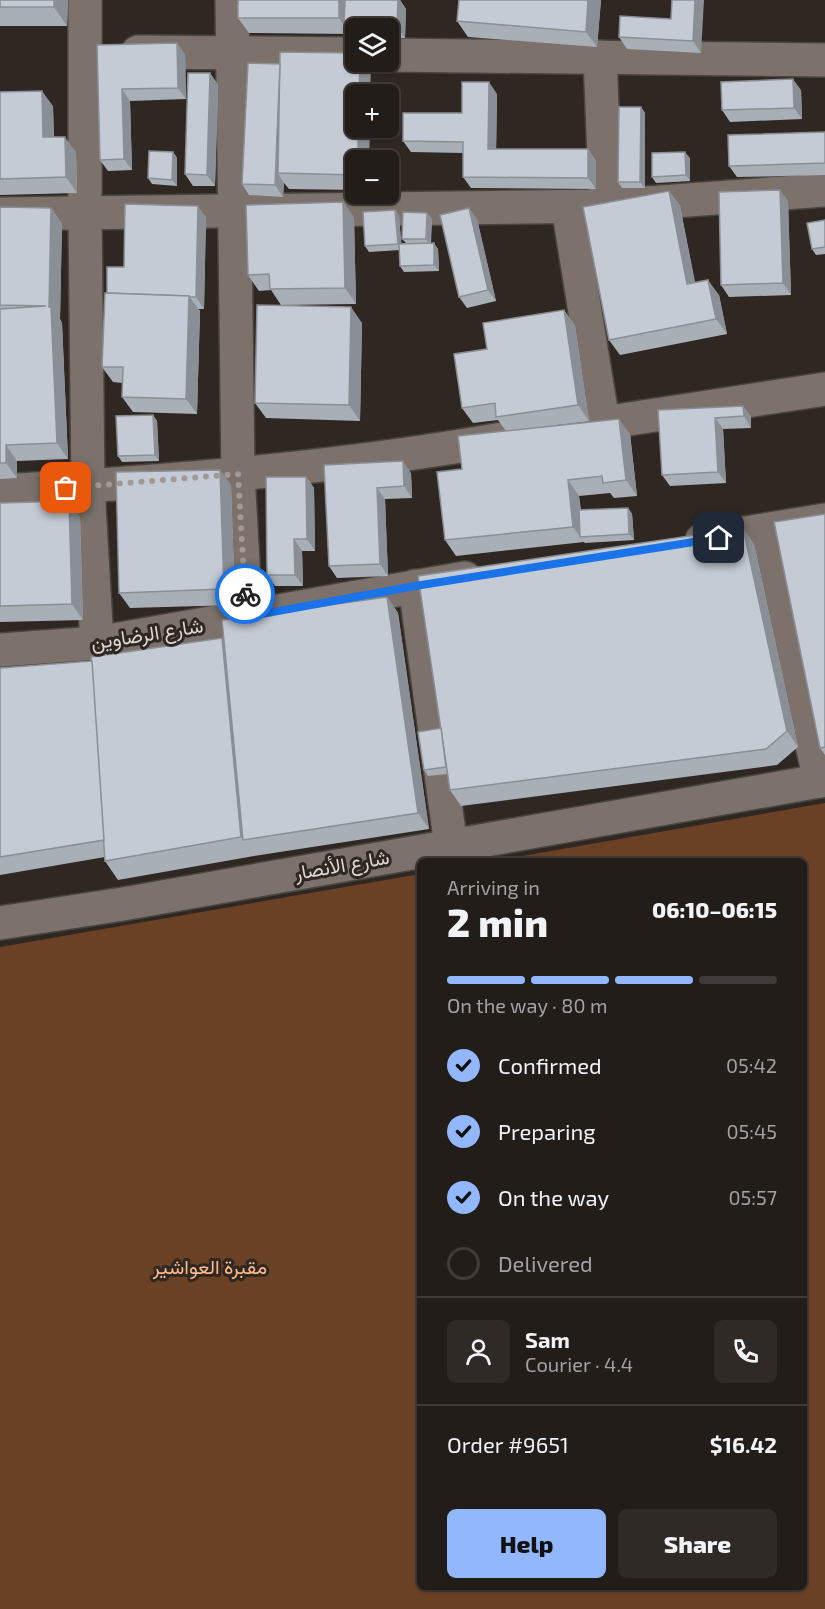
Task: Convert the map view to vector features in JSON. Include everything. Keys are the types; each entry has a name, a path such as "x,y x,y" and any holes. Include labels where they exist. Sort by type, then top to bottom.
{"street":[{"path":"85,0 88,487 97,643"},
{"path":"232,0 238,474 246,617"},
{"path":"85,51 345,54"},
{"path":"399,55 825,60"},
{"path":"600,57 606,206"},
{"path":"0,214 606,206 825,190"},
{"path":"568,207 603,422"},
{"path":"0,491 88,487 238,474 455,448 603,422 825,389"},
{"path":"672,545 825,520"},
{"path":"765,530 822,780"},
{"name":"شارع الرضاوين","path":"0,650 97,643 497,573"},
{"path":"415,586 452,846"},
{"name":"شارع الأنصار","path":"0,923 123,904 822,780"}],"green space":[{"name":"مقبرة العواشير","path":"825,803 825,1609 0,1609 0,947 417,875 417,1590 807,1590 807,858 511,858"}],"building":[{"path":"0,0 54,0 54,7 0,7"},
{"path":"238,0 339,0 339,18 238,18"},
{"path":"345,0 398,0 397,18 345,18 344,25"},
{"path":"459,0 588,0 586,32 457,21"},
{"path":"672,0 695,0 693,41 619,37 620,16 671,19"},
{"path":"177,43 178,88 122,89 124,159 100,160 97,45"},
{"path":"280,52 345,53 345,72 360,72 359,84 345,84 345,138 358,138 358,150 345,150 345,175 278,173"},
{"path":"248,63 280,64 275,185 242,184"},
{"path":"188,73 210,73 207,175 185,174"},
{"path":"793,79 794,108 722,110 721,82"},
{"path":"462,82 489,82 488,149 588,149 588,178 463,177 463,142 403,141 403,113 462,113"},
{"path":"42,91 43,137 65,137 66,177 0,179 0,92"},
{"path":"619,107 641,107 640,182 618,182"},
{"path":"825,132 825,163 729,166 728,135"},
{"path":"149,151 173,152 172,180 148,178"},
{"path":"685,152 686,175 652,177 652,153"},
{"path":"780,190 783,283 721,285 719,192"},
{"path":"669,191 687,284 708,280 716,319 609,340 583,207"},
{"path":"343,202 345,288 270,289 269,274 248,275 246,205"},
{"path":"125,204 198,206 196,297 107,293 107,267 124,267"},
{"path":"0,207 51,208 49,307 51,307 57,443 6,445 6,463 0,463 0,309 46,306 0,305"},
{"path":"469,208 488,290 459,297 440,215"},
{"path":"395,210 398,244 365,246 363,212"},
{"path":"403,212 427,213 426,239 402,239"},
{"path":"825,220 825,247 812,249 807,223"},
{"path":"434,243 434,265 400,266 399,244"},
{"path":"105,293 189,296 186,399 122,397 123,367 102,367"},
{"path":"257,305 351,307 349,405 255,403"},
{"path":"564,310 578,405 496,417 495,403 462,408 454,354 487,349 483,323"},
{"path":"743,406 744,416 715,418 718,472 662,475 658,410"},
{"path":"153,415 155,455 118,456 116,416"},
{"path":"619,419 626,480 603,483 602,476 568,480 573,527 445,540 437,472 462,469 458,436"},
{"path":"403,461 404,486 377,488 380,564 329,566 324,465"},
{"path":"220,470 224,589 119,593 116,472"},
{"path":"266,477 306,477 307,539 294,539 295,575 267,575"},
{"path":"69,501 72,604 0,606 0,503"},
{"path":"628,508 629,534 580,537 579,510"},
{"path":"825,514 825,747 820,748 774,522"},
{"path":"743,528 787,731 766,749 450,790 418,576"},
{"path":"387,597 418,813 243,840 222,620"},
{"path":"222,638 241,837 105,861 91,657"},
{"path":"92,661 104,840 0,857 0,668"},
{"path":"441,728 446,767 424,770 418,732"}],"way so far":[{"path":"66,488 238,474 245,594"}],"route":[{"path":"245,594 246,617 415,586 719,538"}]}
